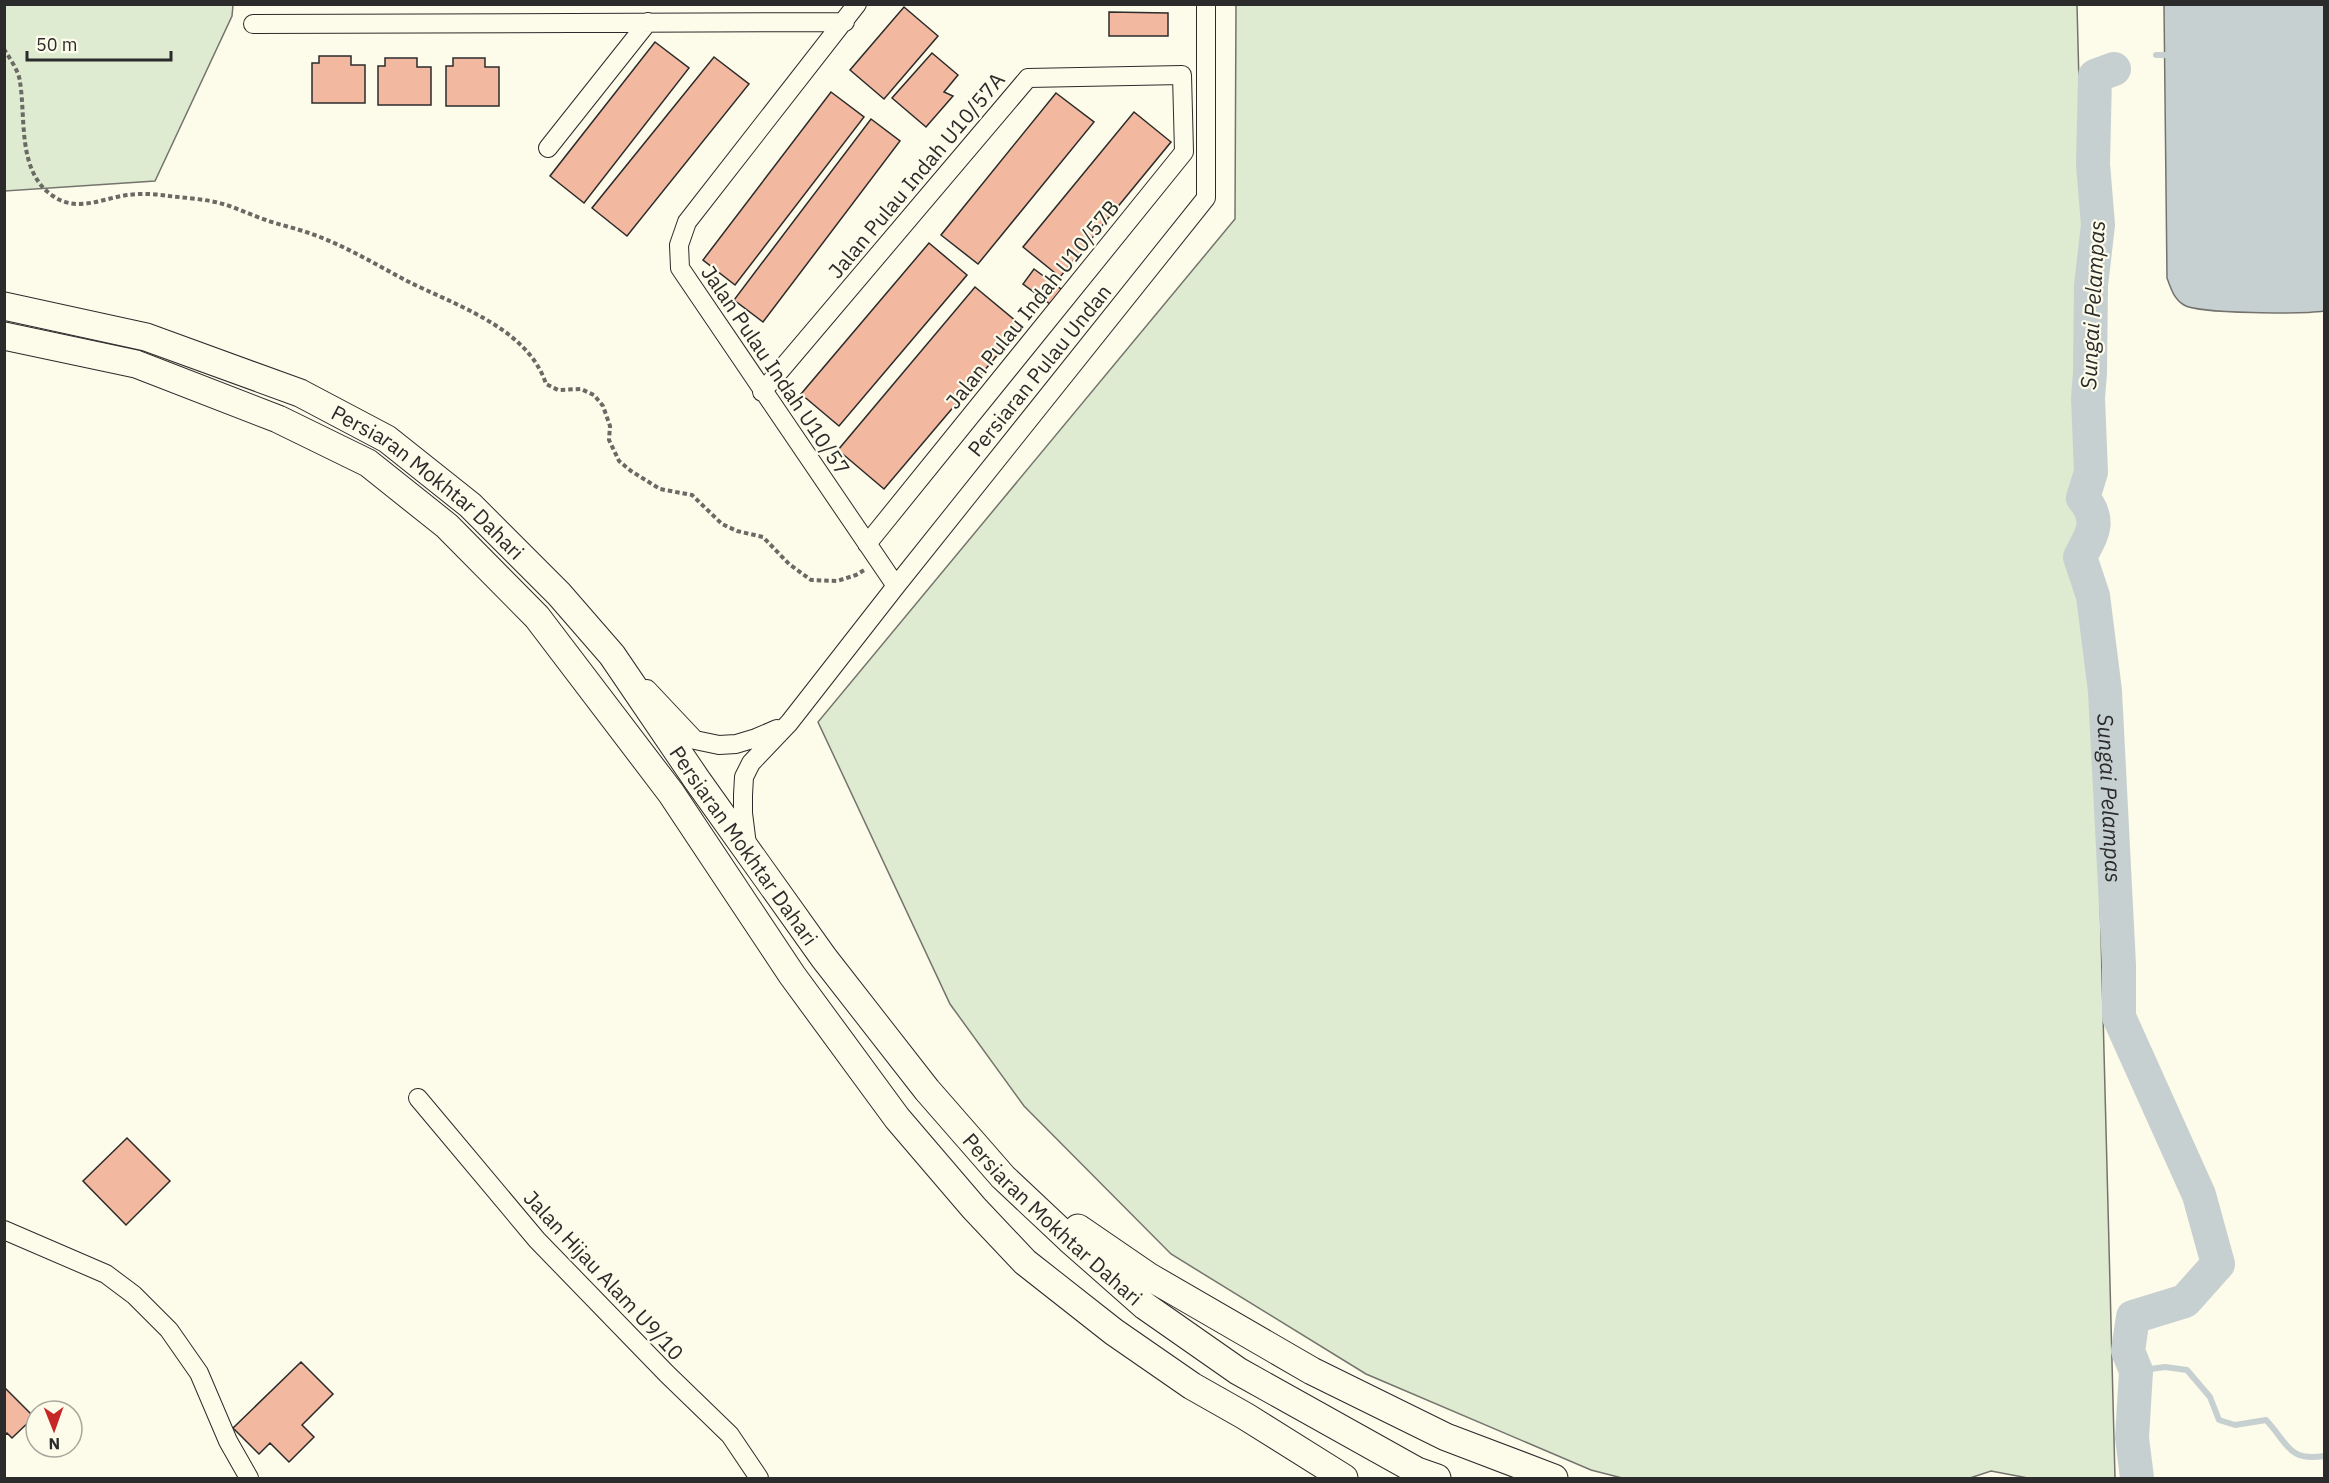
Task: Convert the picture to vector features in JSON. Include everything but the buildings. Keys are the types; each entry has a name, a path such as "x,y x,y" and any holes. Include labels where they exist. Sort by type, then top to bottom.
{"main road":[{"name":"Persiaran Mokhtar Dahari","path":"4,306 146,337 300,393 387,439 470,505 559,594 612,655 697,780 839,977 927,1090 1003,1177 1145,1306 1238,1371 1417,1471 1437,1479"},
{"name":"Persiaran Mokhtar Dahari","path":"4,336 136,364 278,419 368,463 447,526 537,617 671,793 792,975 897,1118 974,1208 1025,1262 1114,1332 1192,1386 1245,1416 1344,1479"},
{"path":"1003,1177 1169,1287 1312,1371 1446,1437 1554,1479"}],"street":[{"name":"Jalan Pulau Indah U10/57","path":"857,4 687,222 678,245 680,268 762,392 896,586"},
{"name":"Persiaran Pulau Undan","path":"747,849 742,813 744,777 751,763 789,723 1206,198 1206,4"},
{"path":"548,148 648,22"},
{"path":"253,24 845,22"},
{"name":"Jalan Pulau Indah U10/57A","path":"762,392 1028,78 1182,75"},
{"name":"Jalan Pulau Indah U10/57B","path":"867,544 1184,152 1182,75"},
{"path":"612,655 695,740 719,745 736,744 789,723"},
{"name":"Jalan Hijau Alam U9/10","path":"418,1098 537,1240 666,1374 730,1435 759,1479"},
{"path":"4,1230 106,1274 134,1295 169,1330 199,1373 228,1441 249,1479"}],"path":[{"path":"4,49 20,80 22,113 32,173 52,196 69,203 94,203 128,195 166,195 222,204 329,241 501,328 529,354 543,374 546,384 558,390 581,388 594,395 603,406 610,426 609,440 619,461 631,471 660,489 693,495 722,524 737,531 763,537 789,564 811,580 837,581 856,575 879,562"}],"green space":[{"path":"5,4 233,5 232,16 155,181 5,191"},
{"path":"1236,5 2077,5 2115,1478 2028,1478 1991,1471 1970,1478 1622,1478 1591,1470 1366,1374 1171,1254 1024,1106 950,1004 818,722 1235,219"}],"shaded area":[{"path":"2164,5 2324,5 2324,311 2275,313 2209,310 2184,305 2173,293 2167,278"}],"waterway":[{"name":"Sungai Pelampas","path":"2156,55 2172,55"},
{"name":"Sungai Pelampas","path":"2114,69 2095,76 2093,164 2098,225 2091,285 2088,398 2091,472 2083,498 2089,506 2094,521 2091,534 2080,557 2093,596 2105,691 2119,965 2119,1017 2199,1195 2218,1264 2185,1301 2133,1317 2128,1351 2136,1371 2132,1438 2137,1478"},
{"path":"2136,1371 2165,1367 2187,1370 2210,1397 2219,1420 2235,1425 2266,1420 2296,1453 2312,1457 2324,1456"}]}
